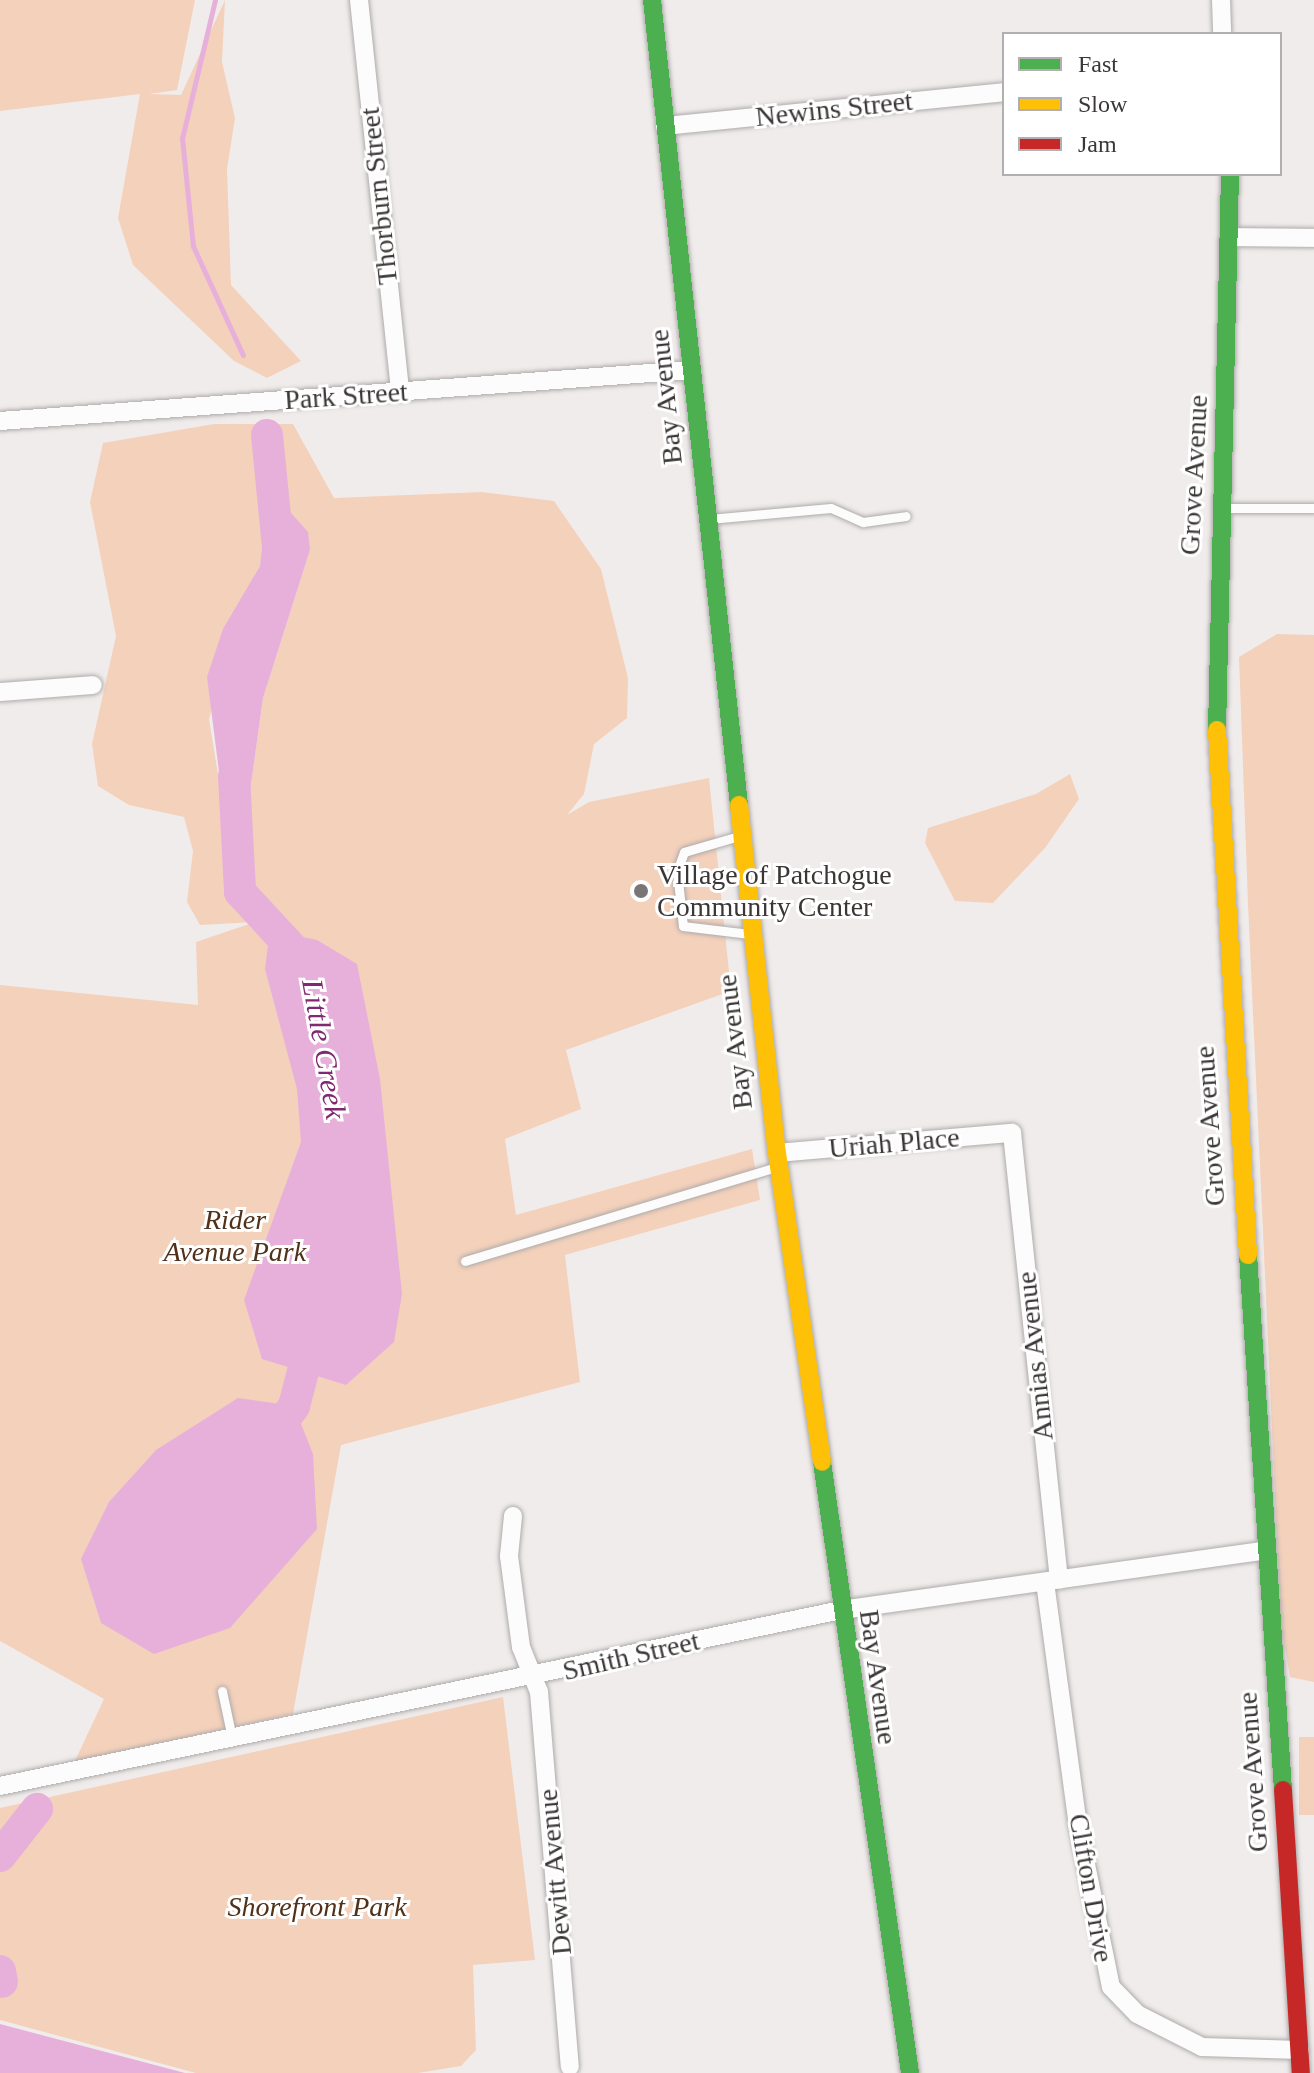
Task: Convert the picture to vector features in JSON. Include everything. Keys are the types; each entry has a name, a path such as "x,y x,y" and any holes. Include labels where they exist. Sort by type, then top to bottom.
{"street":[{"name":"Thorburn Street","path":"359,0 400,392"},
{"name":"Bay Avenue","path":"652,0 739,836 778,1159 910,2073"},
{"path":"1221,0 1222,32"},
{"name":"Newins Street","path":"665,126 1002,92"},
{"name":"Grove Avenue","path":"1230,176 1234,237 1220,508 1217,776 1301,2073"},
{"path":"1234,237 1314,238"},
{"name":"Park Street","path":"0,421 691,370"},
{"path":"0,692 93,685"},
{"name":"Uriah Place","path":"778,1159 1012,1133"},
{"name":"Annias Avenue","path":"1012,1133 1052,1581"},
{"path":"513,1516 509,1556 521,1647 537,1677"},
{"name":"Smith Street","path":"0,1786 232,1741 841,1610 1266,1550"},
{"name":"Clifton Drive","path":"1052,1581 1078,1825 1111,1987 1137,2014 1202,2047 1300,2050"},
{"name":"Dewitt Avenue","path":"537,1677 570,2067"}],"lane":[{"path":"706,519 831,508 863,522 906,516"},
{"path":"1220,508 1314,508"},
{"path":"739,836 684,852 677,871 683,926 751,934"},
{"path":"465,1261 778,1159"},
{"path":"222,1691 232,1741"}],"green space":[{"path":"0,0 195,0 177,90 149,94 181,95 225,0 222,62 235,118 227,169 231,285 301,361 267,378 234,361 133,265 118,218 140,94 0,111"},
{"name":"Rider Avenue Park","path":"214,424 293,424 334,498 482,492 554,501 601,569 628,678 627,718 594,744 584,794 567,815 589,802 709,778 731,991 566,1050 581,1109 505,1139 516,1215 752,1149 760,1200 565,1255 580,1382 341,1445 293,1714 74,1763 104,1699 0,1641 0,985 198,1005 196,942 255,922 200,925 187,902 193,851 184,817 129,805 98,786 92,744 116,636 90,502 103,443","holes":["266,506 310,550 263,698 245,826 224,811 209,719 243,598 260,566"]},
{"path":"1277,634 1314,635 1314,1682 1290,1677 1281,1625 1239,657"},
{"path":"1070,774 1079,799 1045,848 993,903 955,901 925,843 928,828 1036,794"},
{"name":"Shorefront Park","path":"503,1697 535,1960 473,1965 476,2050 461,2066 418,2073 196,2073 0,2020 0,1808"},
{"path":"1299,1737 1314,1737 1314,1815 1299,1815"}],"water":[{"path":"283,504 308,532 310,550 263,698 245,827 224,811 207,677 223,629 260,566 266,506"},
{"path":"270,930 317,940 357,964 380,1079 402,1294 394,1342 346,1385 262,1359 244,1300 301,1142 297,1089 265,969"},
{"path":"238,1398 294,1406 313,1454 317,1529 230,1628 154,1654 101,1623 81,1559 109,1502 156,1450"},
{"path":"0,2024 185,2073 0,2073"}],"waterway":[{"name":"Little Creek","path":"215,0 182,138 193,246 243,355"},
{"name":"Little Creek","path":"267,435 278,547"},
{"name":"Little Creek","path":"234,776 240,892 303,960"},
{"name":"Little Creek","path":"270,1440 294,1406 313,1333"},
{"name":"Little Creek","path":"0,1856 37,1809"},
{"name":"Little Creek","path":"0,1971 2,1982"}],"traffic: fast":[{"path":"652,0 739,805"},
{"path":"1217,730 1230,176"},
{"path":"1248,1255 1283,1790"},
{"path":"822,1462 910,2073"}],"traffic: slow":[{"path":"1217,730 1248,1255"},
{"path":"739,805 777,1153 822,1462"}],"traffic: jam":[{"path":"1283,1790 1301,2073"}],"place":[{"name":"Village of Patchogue Community Center","path":"641,891"}]}
